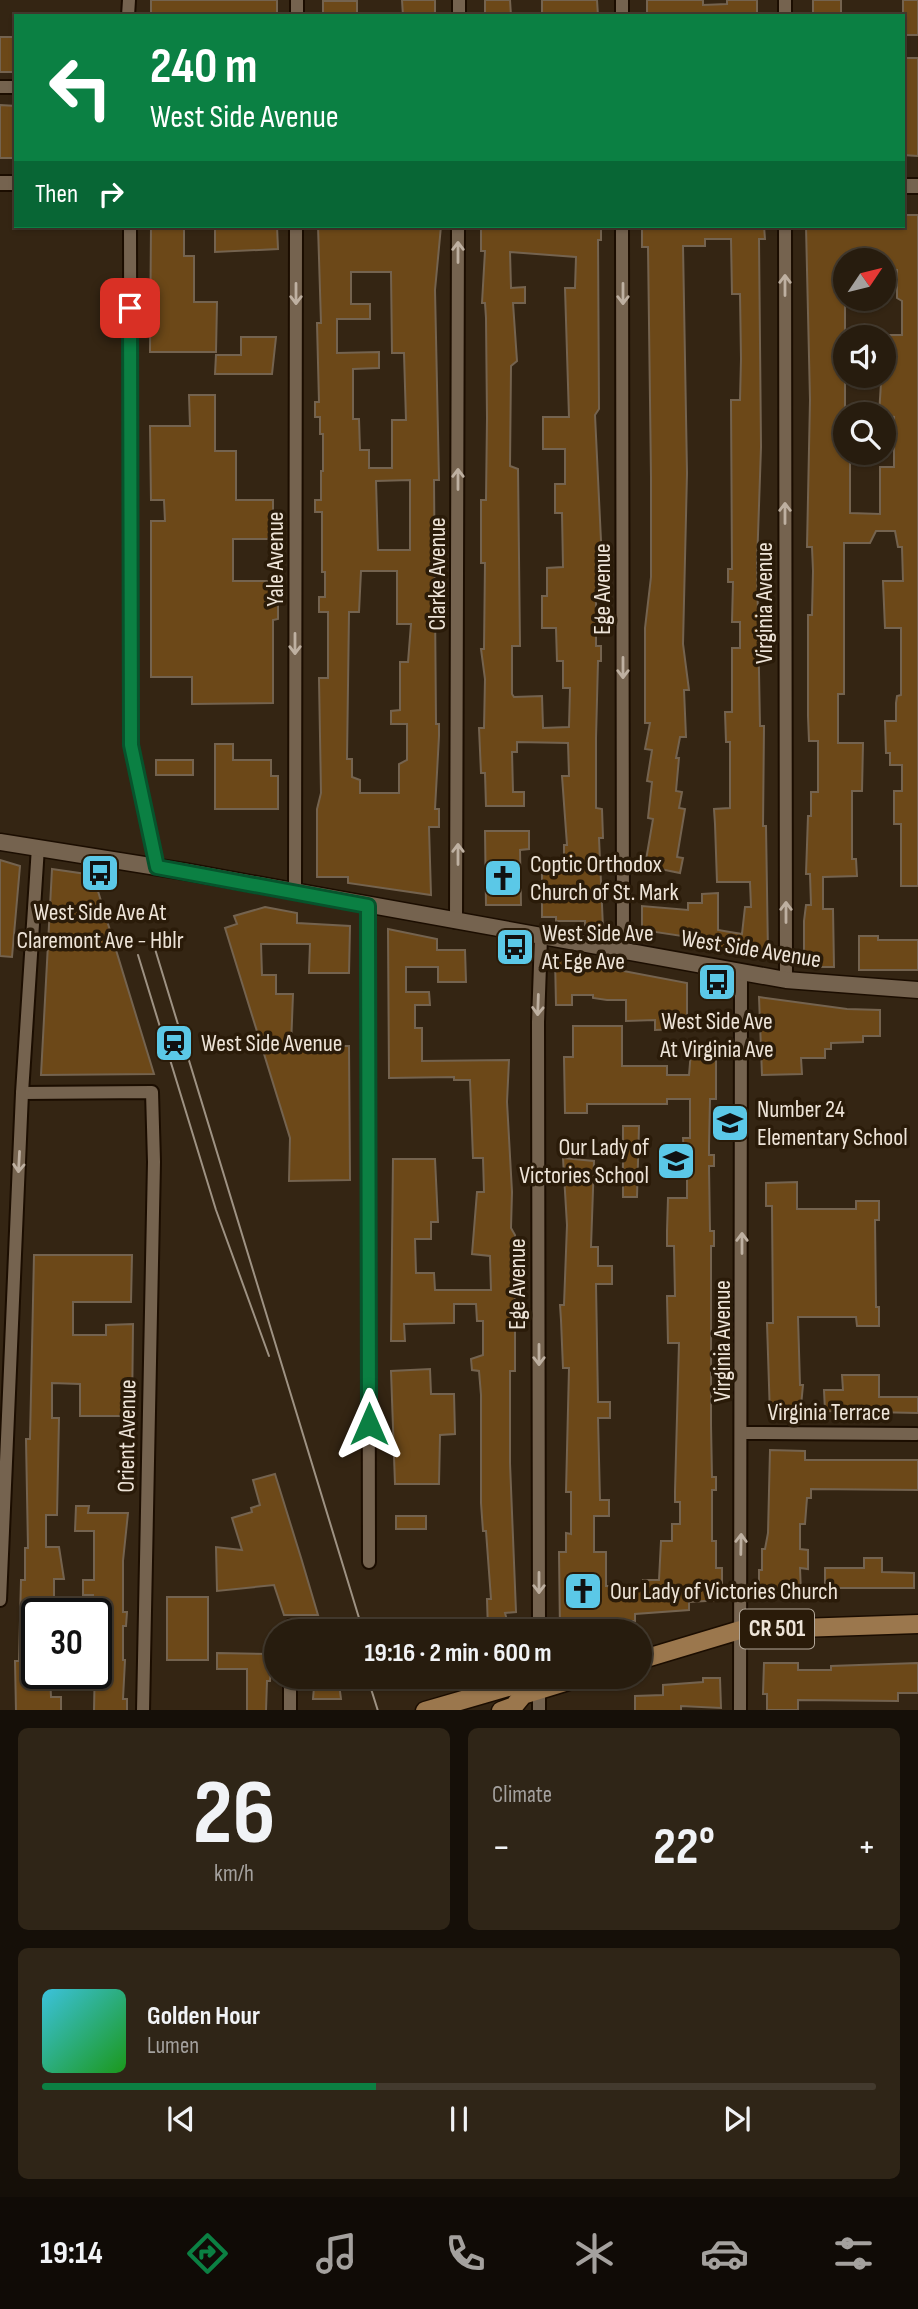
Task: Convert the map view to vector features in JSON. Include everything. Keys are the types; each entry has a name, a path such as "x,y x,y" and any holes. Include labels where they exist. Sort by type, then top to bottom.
{"main road":[{"name":"West Side Avenue","path":"0,842 157,867 786,980 918,990"},
{"name":"CR 501","path":"652,1656 740,1630 918,1624"},
{"path":"425,1710 501,1689"},
{"path":"501,1710 514,1706 532,1689"}],"street":[{"path":"130,228 131,745 157,867"},
{"name":"Yale Avenue","path":"295,892 296,228"},
{"name":"Clarke Avenue","path":"456,922 458,228"},
{"name":"Ege Avenue","path":"622,228 623,952"},
{"name":"Virginia Avenue","path":"785,228 786,980"},
{"path":"0,1600 22,1093 38,848"},
{"path":"368,906 369,1562"},
{"name":"Ege Avenue","path":"539,1619 538,1022 541,937"},
{"name":"Virginia Avenue","path":"740,1710 743,1433 741,972"},
{"name":"Orient Avenue","path":"22,1093 152,1091 154,1162 143,1710"},
{"name":"Virginia Terrace","path":"743,1433 916,1434"},
{"path":"290,1689 290,1710"},
{"path":"534,1689 539,1710"}],"building":[{"path":"151,0 277,0 277,14 151,14"},
{"path":"402,0 435,0 435,14 403,14"},
{"path":"485,0 510,0 511,14 485,14"},
{"path":"542,0 597,0 598,14 542,14"},
{"path":"647,0 703,0 703,5 727,4 727,0 757,0 757,14 647,14"},
{"path":"813,0 841,0 841,14 813,14"},
{"path":"903,0 918,0 918,35 905,35"},
{"path":"323,1 357,1 357,14 323,14"},
{"path":"0,37 14,37 14,72 0,72"},
{"path":"905,58 918,58 918,156 905,155"},
{"path":"0,105 14,106 14,158 0,158"},
{"path":"905,215 918,215 918,886 901,886 901,824 894,824 894,791 902,791 902,765 890,765 890,753 886,753 885,721 896,721 897,696 901,695 901,628 885,628 883,581 903,581 902,547 898,547 895,531 876,531 870,543 844,543 844,694 838,694 838,743 863,743 862,791 852,791 852,859 856,859 857,876 823,877 823,909 833,909 834,967 804,967 804,921 806,905 811,905 810,874 806,874 808,816 811,816 811,792 818,792 818,741 809,741 808,615 812,615 813,571 812,547 807,547 810,400 806,228 905,228"},
{"path":"151,228 184,228 184,256 194,256 194,302 217,302 216,352 150,352"},
{"path":"215,228 277,228 278,249 215,252"},
{"path":"318,228 441,228 435,290 439,480 434,480 436,724 439,724 435,809 439,809 439,827 429,827 431,895 348,883 348,877 317,877 317,809 321,793 319,678 328,678 328,612 319,612 319,597 325,597 325,572 322,572 322,512 315,512 315,500 321,500 323,471 323,434 320,434 320,417 315,417 315,402 319,402 317,323 321,323","holes":["351,272 391,272 392,353 404,353 406,420 392,420 392,468 369,468 369,450 360,450 359,419 353,419 353,369 379,368 379,352 337,353 337,319 370,319 370,304 351,304","410,480 410,550 378,550 376,481","361,571 397,571 397,624 411,624 408,662 400,662 400,710 391,711 391,724 407,724 407,760 399,764 399,793 360,793 360,780 352,777 352,759 347,759 349,612 359,612"]},
{"path":"481,228 601,228 601,240 598,240 599,409 595,415 601,541 601,589 596,590 596,646 601,646 601,661 598,661 596,808 602,809 603,838 599,838 603,928 585,928 585,921 556,921 556,917 542,917 542,863 564,863 564,845 567,845 562,776 569,776 568,743 517,742 517,752 512,752 513,792 524,792 524,806 486,806 479,728 484,728 485,679 481,649 484,649 485,563 481,563 481,500 486,500 486,318 485,303 482,303 485,251 481,251","holes":["510,252 576,257 575,288 565,288 569,417 543,417 543,449 565,449 565,484 555,484 555,513 562,513 563,567 547,568 547,596 542,596 542,628 556,628 557,661 563,661 563,688 570,688 569,727 543,728 542,696 514,697 512,694 512,646 520,646 518,469 510,466 511,366 517,361 513,303 525,303 525,287 511,288"]},
{"path":"642,228 764,228 765,239 759,239 761,447 757,564 760,726 764,726 763,826 766,826 768,954 764,957 707,948 689,943 689,937 642,930 642,906 688,910 688,903 702,903 702,894 718,893 718,930 742,934 745,907 751,907 750,882 717,882 714,809 730,808 730,742 726,742 725,712 732,712 732,648 740,648 740,622 732,622 733,582 728,582 728,569 732,569 731,400 740,400 741,359 740,294 732,294 731,239 705,239 705,246 683,246 687,473 683,644 689,690 684,690 686,737 680,737 676,758 679,758 676,791 682,792 679,808 685,809 677,857 683,858 680,873 645,866 653,819 648,818 652,782 647,781 652,750 645,749 650,723 645,723 645,628 651,577 651,477 648,247 642,247"},
{"path":"241,337 276,337 272,374 215,374 216,355 241,355"},
{"path":"189,395 215,395 215,451 236,451 236,500 273,500 273,539 233,539 233,581 278,581 278,619 273,620 273,703 192,704 192,677 151,677 151,521 165,521 164,500 151,500 150,426 190,426"},
{"path":"215,744 233,744 233,760 271,760 271,776 278,776 278,809 215,809"},
{"path":"156,760 193,760 193,775 156,775"},
{"name":"Coptic Orthodox Church of St. Mark","path":"485,831 529,831 529,849 520,850 521,905 486,905"},
{"path":"0,860 20,866 12,957 0,956"},
{"path":"52,869 93,875 154,1074 41,1075"},
{"path":"265,907 297,913 297,923 350,926 349,973 309,973 310,944 261,944 262,975 276,975 276,994 293,994 291,1046 349,1046 350,1180 289,1181 290,1138 225,928 237,924 234,916"},
{"path":"388,929 437,939 437,950 465,950 466,982 438,982 438,967 406,967 406,992 429,992 430,1005 415,1005 415,1028 422,1028 422,1061 509,1060 507,1102 512,1192 511,1228 515,1235 515,1371 510,1371 510,1463 516,1612 505,1613 507,1619 488,1619 487,1599 491,1599 481,1503 481,1395 479,1371 472,1370 471,1359 483,1355 483,1321 477,1321 476,1304 454,1304 454,1323 404,1324 405,1341 391,1341 393,1159 435,1159 438,1222 431,1222 431,1239 415,1239 416,1273 434,1273 435,1290 491,1290 490,1256 472,1254 477,1192 484,1192 483,1158 473,1158 470,1080 454,1080 454,1077 389,1078"},
{"path":"859,936 878,936 878,940 918,940 918,970 859,970"},
{"path":"555,958 687,983 687,1024 680,1024 681,1029 655,1030 655,1020 626,1021 626,1000 593,998 593,995 572,995 572,1005 556,1005"},
{"path":"759,997 847,1009 880,1010 880,1036 863,1036 863,1042 831,1043 831,1049 825,1049 825,1058 801,1058 802,1074 762,1075"},
{"path":"573,1026 622,1026 622,1066 667,1066 667,1075 689,1075 691,1051 704,1051 704,1056 716,1056 716,1099 710,1099 709,1146 709,1155 714,1155 714,1166 709,1166 710,1231 714,1231 714,1246 711,1246 712,1477 716,1477 716,1490 712,1490 712,1541 716,1541 716,1568 722,1568 722,1600 689,1602 689,1610 635,1614 635,1619 560,1619 559,1552 566,1552 566,1533 571,1534 571,1492 566,1492 569,1368 563,1368 560,1305 564,1305 567,1225 563,1158 594,1161 591,1247 598,1247 598,1266 612,1266 612,1284 596,1284 598,1402 610,1402 610,1418 598,1418 600,1500 609,1500 609,1516 594,1516 594,1552 606,1552 606,1586 643,1586 643,1580 659,1580 661,1541 672,1541 672,1524 680,1524 680,1502 675,1502 679,1343 668,1343 667,1296 675,1296 674,1246 667,1246 667,1231 668,1198 687,1198 687,1166 678,1166 678,1155 684,1155 683,1138 690,1138 690,1099 667,1099 667,1104 587,1104 587,1113 565,1113 564,1057 573,1057"},
{"path":"623,1126 639,1126 637,1197 623,1197"},
{"path":"797,1182 797,1209 856,1209 856,1201 879,1201 879,1220 875,1220 876,1307 879,1307 879,1326 857,1326 856,1317 798,1317 800,1385 803,1385 800,1416 770,1416 767,1323 773,1323 772,1206 766,1206 766,1183"},
{"path":"34,1255 132,1255 131,1302 73,1302 73,1335 106,1335 106,1325 133,1324 132,1416 80,1416 80,1384 52,1383 52,1418 59,1418 57,1515 46,1515 46,1547 59,1547 64,1579 54,1579 54,1598 21,1598 21,1689 51,1689 51,1697 61,1697 61,1710 16,1710 15,1661 19,1661 21,1580 25,1580 25,1548 28,1548 26,1439 30,1439"},
{"path":"430,1369 431,1394 454,1394 455,1434 440,1435 439,1484 395,1484 391,1371"},
{"path":"842,1375 879,1375 879,1397 918,1397 918,1413 825,1411 824,1390 843,1390"},
{"path":"770,1450 805,1451 805,1460 918,1460 918,1490 811,1489 811,1498 807,1498 805,1524 800,1524 800,1549 808,1550 808,1569 800,1568 801,1593 759,1594 762,1549 765,1549 768,1533"},
{"path":"275,1474 318,1615 284,1615 274,1585 217,1591 216,1547 242,1550 232,1518 252,1512 251,1508 260,1505 253,1480"},
{"path":"76,1506 89,1506 88,1513 128,1513 123,1561 123,1612 127,1612 126,1626 123,1626 123,1699 127,1699 127,1710 94,1710 94,1689 112,1689 112,1598 83,1595 83,1580 94,1580 94,1531 75,1531"},
{"path":"396,1516 426,1516 426,1529 396,1529"},
{"path":"864,1558 882,1558 882,1572 914,1573 914,1588 825,1588 825,1568 864,1568"},
{"path":"167,1597 208,1597 208,1660 167,1660"},
{"path":"217,1653 264,1654 266,1710 247,1710 247,1669 217,1669"},
{"path":"764,1663 798,1663 798,1670 831,1670 831,1666 918,1663 918,1693 898,1693 898,1701 798,1700 798,1710 767,1710 767,1694 763,1694"},
{"path":"703,1678 720,1678 721,1708 681,1706 681,1710 635,1710 635,1696 663,1695 663,1685 703,1682"},
{"path":"314,1689 340,1689 341,1699 313,1699"}],"tram line":[{"path":"155,949 359,1619"},
{"path":"138,955 216,1210 269,1356"},
{"path":"371,1689 378,1710"}],"place":[{"name":"West Side Ave At Claremont Ave - Hblr","path":"100,873"},
{"name":"Coptic Orthodox Church of St. Mark","path":"503,878"},
{"name":"West Side Ave At Ege Ave","path":"515,947"},
{"name":"West Side Ave At Virginia Ave","path":"717,982"},
{"name":"West Side Avenue","path":"174,1043"},
{"name":"Number 24 Elementary School","path":"730,1123"},
{"name":"Our Lady of Victories School","path":"676,1161"},
{"name":"Our Lady of Victories Church","path":"583,1591"}],"route":[{"path":"130,308 131,745 157,867 368,906 369,1424"}]}
